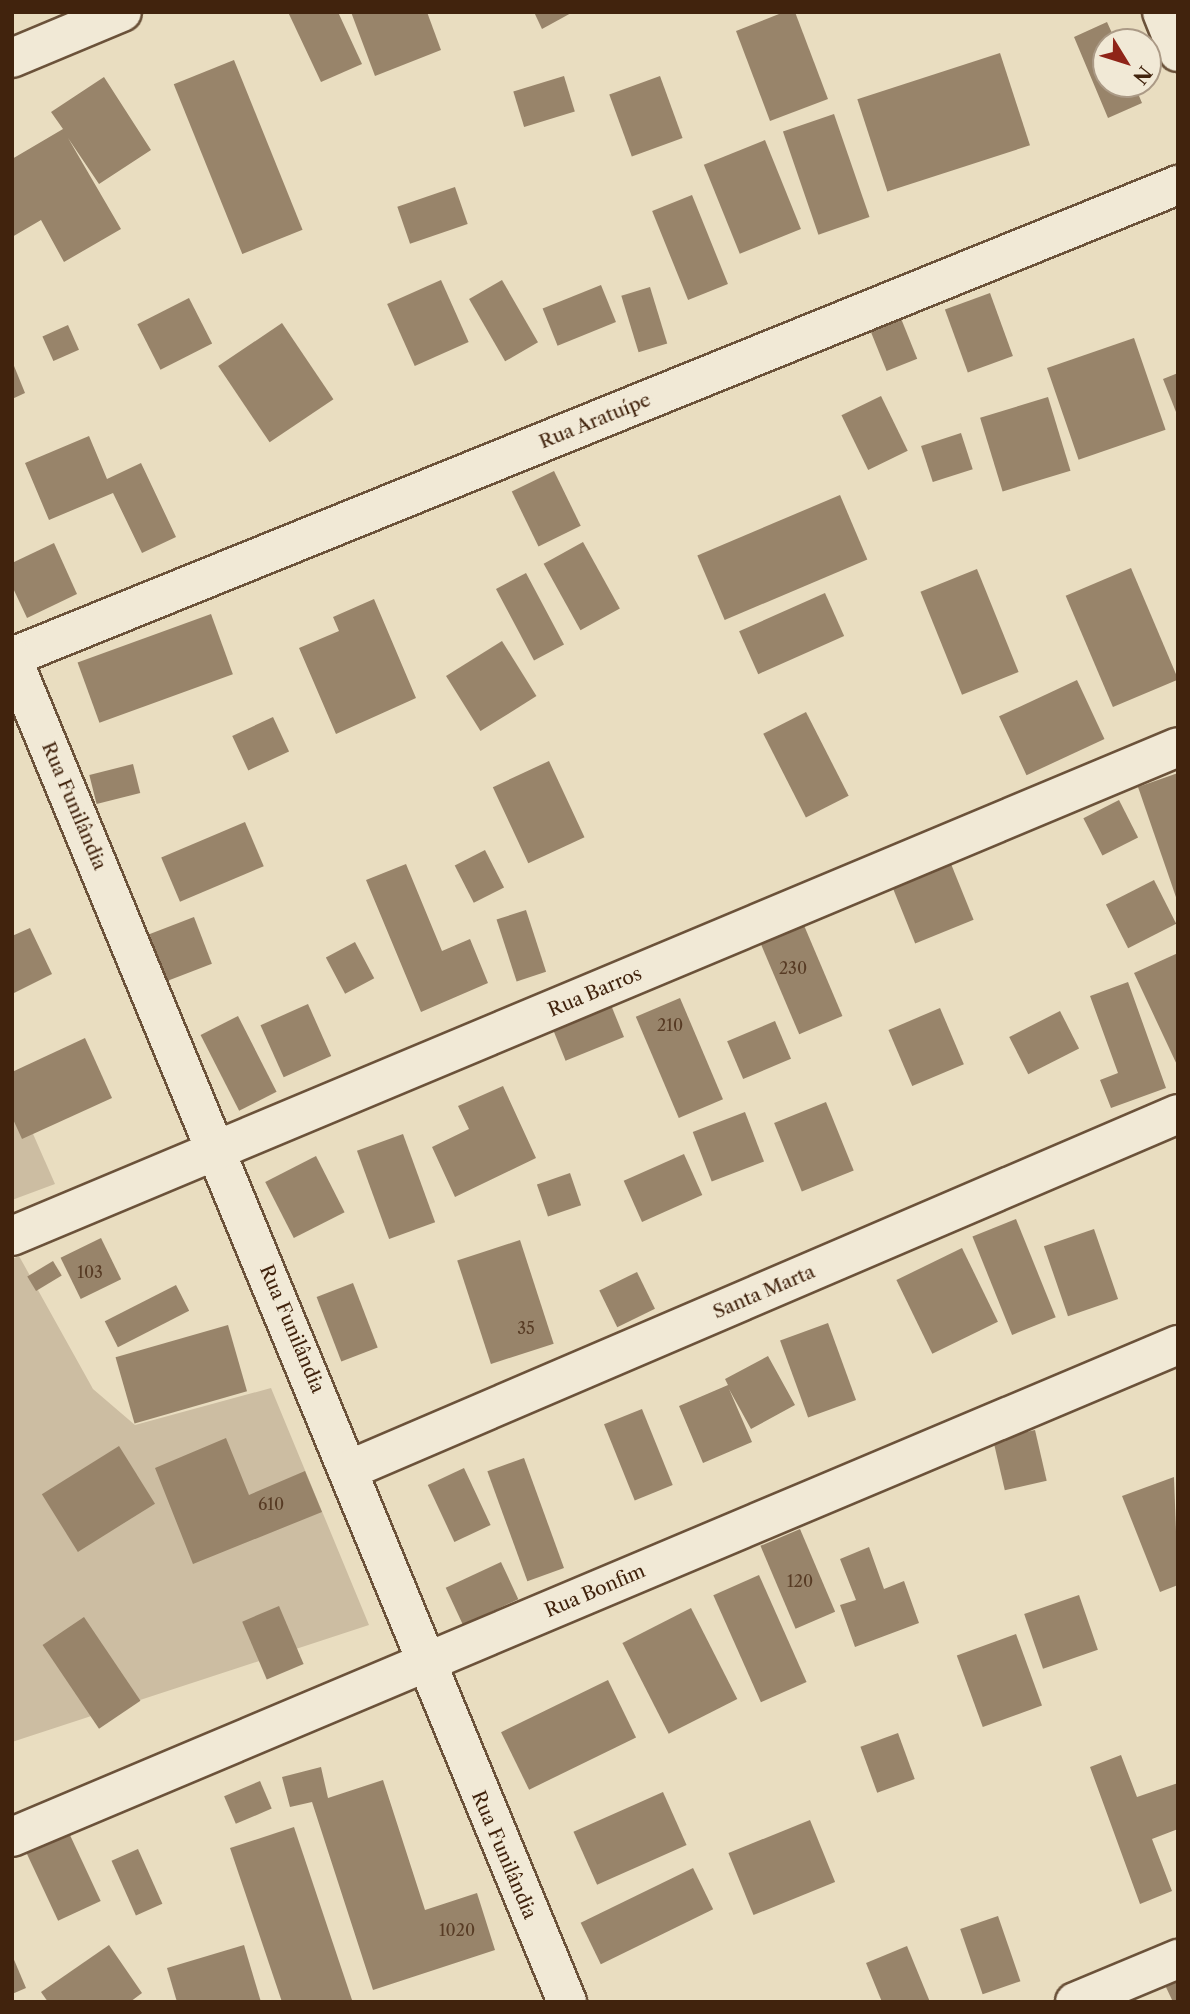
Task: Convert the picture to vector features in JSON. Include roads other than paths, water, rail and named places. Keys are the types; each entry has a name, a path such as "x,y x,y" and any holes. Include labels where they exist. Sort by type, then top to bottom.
{"street":[{"path":"12,58 122,12"},
{"path":"1162,12 1178,52"},
{"name":"Rua Aratuípe","path":"12,658 1178,185"},
{"name":"Rua Funilândia","path":"12,658 351,1469 423,1663 567,2002"},
{"name":"Rua Barros","path":"12,1236 1178,747"},
{"name":"Santa Marta","path":"351,1469 1178,1114"},
{"name":"Rua Bonfim","path":"12,1837 1178,1345"},
{"path":"1075,2002 1178,1959"}]}
